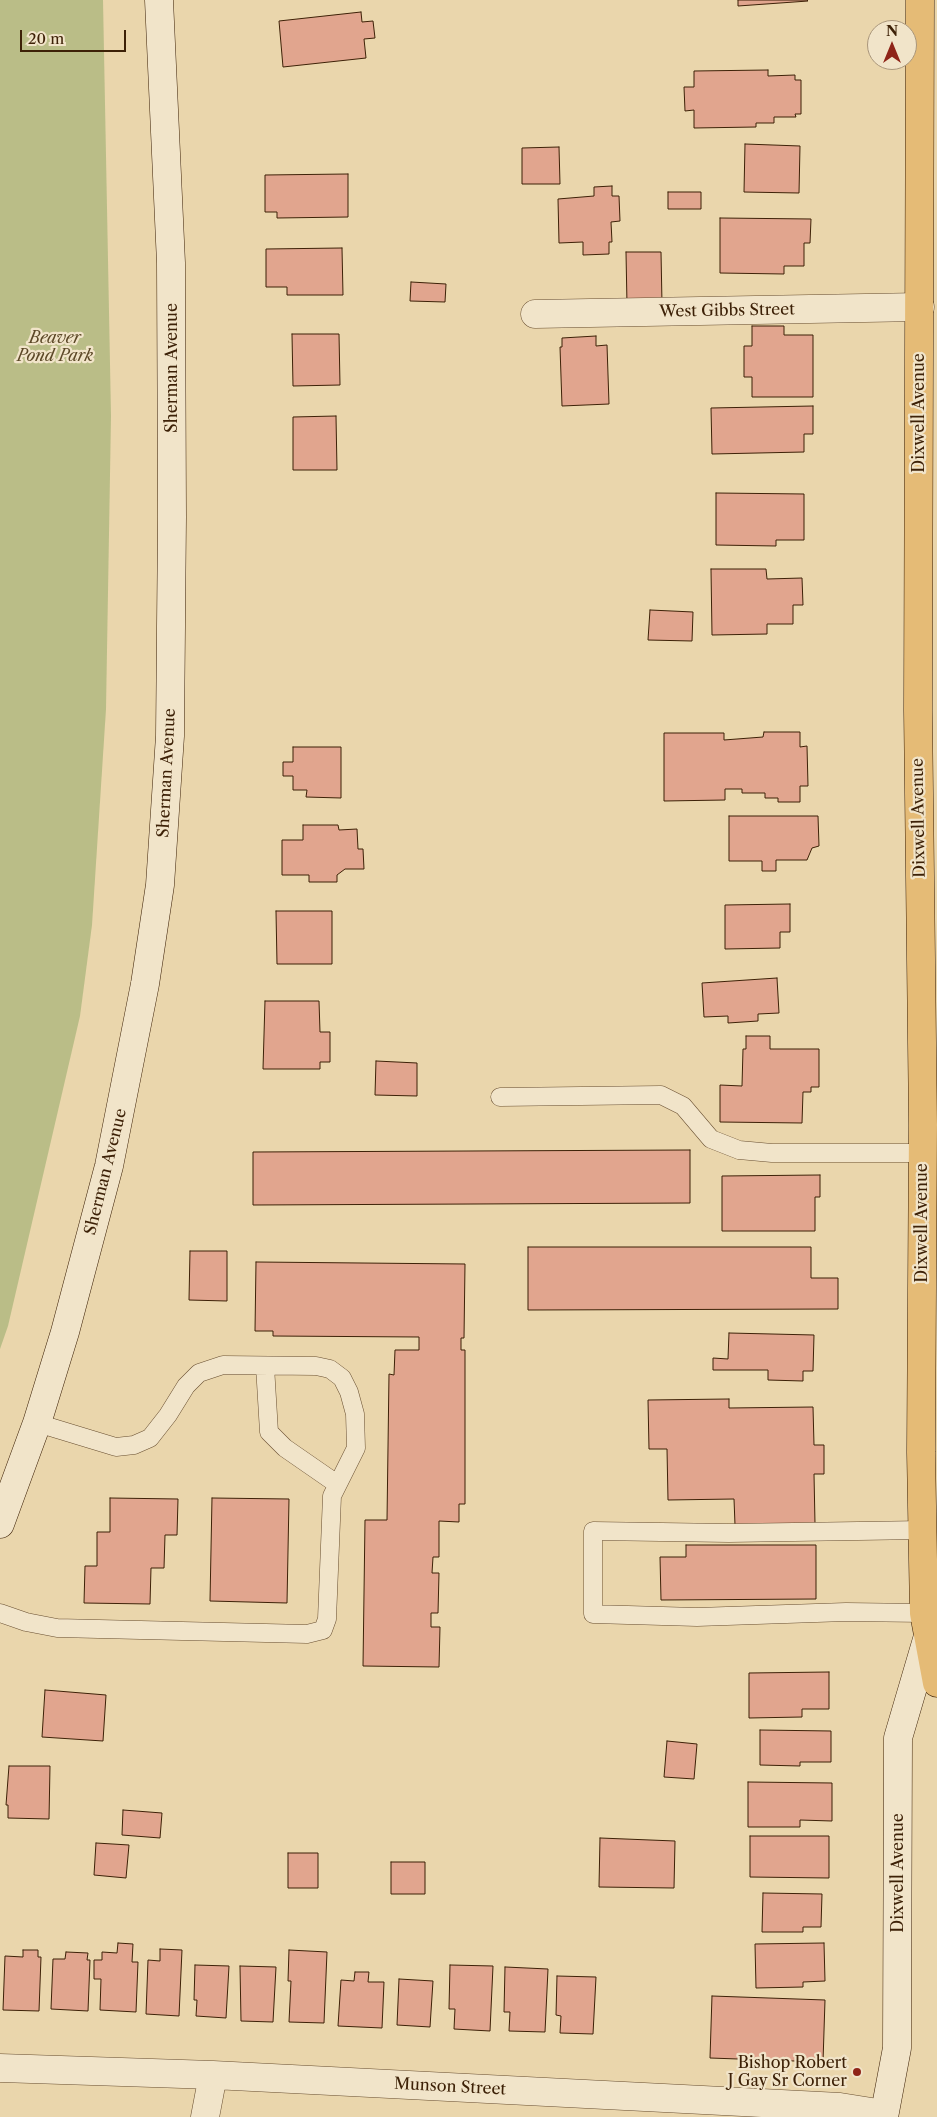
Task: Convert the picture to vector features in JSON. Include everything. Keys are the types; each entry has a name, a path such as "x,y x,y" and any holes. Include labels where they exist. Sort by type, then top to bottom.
{"main road":[{"name":"Sherman Avenue","path":"0,1524 37,1423 65,1332 109,1166 145,984 160,885 170,736 172,488 171,263 159,0"},
{"name":"Dixwell Avenue","path":"920,0 928,252 920,307 918,720 930,1126 923,1154 923,1530 926,1624 937,1683"},
{"name":"West Gibbs Street","path":"535,314 920,307"},
{"name":"Dixwell Avenue","path":"889,2116 897,2048 898,1738 926,1624"},
{"name":"Munson Street","path":"0,2068 214,2075 840,2107 889,2116"},
{"path":"205,2117 214,2075"}],"lane":[{"path":"500,1097 661,1094 683,1106 711,1139 739,1150 772,1154 923,1154"},
{"path":"0,1613 26,1622 57,1628 307,1634 323,1630 327,1619 332,1496 356,1448 355,1414 349,1392 342,1378 330,1369 316,1366 223,1365 199,1373 186,1386 168,1415 150,1438 134,1445 116,1447 37,1423"},
{"path":"265,1366 269,1432 285,1448 337,1484"},
{"path":"923,1530 729,1533 592,1531 593,1614 697,1617 846,1612 926,1624"}],"green space":[{"name":"Beaver Pond Park","path":"0,0 103,0 111,416 106,709 92,925 80,1016 8,1326 0,1349"}],"building":[{"path":"738,0 807,0 808,1 738,6"},
{"path":"361,12 362,22 373,21 375,38 364,39 366,58 283,67 279,21"},
{"path":"768,70 768,76 795,75 795,80 801,80 801,114 795,114 796,117 774,117 774,123 756,123 756,127 694,128 694,110 685,111 684,87 694,87 694,71"},
{"path":"745,144 800,146 799,193 744,192"},
{"path":"559,147 560,184 522,184 522,148"},
{"path":"348,174 348,217 277,218 277,212 265,212 265,175"},
{"path":"612,186 612,196 619,196 620,221 611,222 612,242 609,242 609,254 583,255 583,242 559,243 558,199 594,196 594,187"},
{"path":"668,192 701,192 701,209 668,209"},
{"path":"720,218 811,219 810,243 804,243 804,266 784,266 784,274 720,273"},
{"path":"342,248 343,295 287,295 287,287 266,287 266,249"},
{"path":"626,252 661,252 662,304 627,305"},
{"path":"411,282 446,284 445,302 410,301"},
{"path":"752,326 784,326 784,335 813,335 813,397 752,397 752,377 744,377 744,346 752,346"},
{"path":"292,334 339,334 340,385 293,386"},
{"path":"596,336 596,346 607,345 609,404 562,406 560,347 562,347 562,338"},
{"path":"813,406 813,434 804,434 804,452 712,454 711,408"},
{"path":"336,416 337,470 293,470 293,417"},
{"path":"716,493 804,494 804,540 776,540 776,546 716,545"},
{"path":"711,569 766,569 767,579 802,578 803,605 793,605 793,624 767,624 767,634 712,635"},
{"path":"650,610 693,612 692,641 648,640"},
{"path":"764,732 800,732 800,747 807,746 808,786 800,786 800,802 778,802 778,798 765,798 765,793 742,793 742,789 725,789 725,800 664,801 664,733 724,733 724,740 763,737"},
{"path":"293,747 341,747 341,798 306,797 307,790 293,790 293,776 283,776 283,762 293,762"},
{"path":"729,816 818,816 819,846 812,848 807,860 776,860 776,871 762,871 762,861 729,861"},
{"path":"303,825 338,825 339,830 357,829 358,849 363,849 364,869 345,869 337,875 337,882 309,882 309,875 282,875 282,840 303,840"},
{"path":"790,904 790,932 780,932 780,948 725,949 725,905"},
{"path":"276,911 332,911 332,964 277,964"},
{"path":"777,978 779,1013 758,1014 758,1021 728,1023 728,1016 704,1017 702,983"},
{"path":"265,1001 319,1001 320,1032 330,1032 330,1062 320,1062 320,1069 263,1069"},
{"path":"746,1036 770,1036 770,1049 819,1049 819,1087 811,1087 811,1092 803,1092 802,1123 720,1122 720,1085 742,1086 743,1049 746,1049"},
{"path":"376,1061 417,1063 417,1096 375,1095"},
{"path":"690,1150 690,1203 253,1205 253,1152"},
{"path":"820,1175 820,1197 815,1197 815,1231 722,1231 722,1176"},
{"path":"528,1247 811,1247 811,1278 838,1278 838,1309 528,1310"},
{"path":"190,1251 227,1251 227,1301 189,1300"},
{"path":"256,1262 465,1264 464,1338 461,1338 461,1350 465,1350 465,1504 459,1504 459,1522 439,1521 439,1557 433,1557 432,1573 439,1573 438,1613 431,1613 431,1627 440,1627 439,1667 363,1666 365,1520 387,1520 389,1374 394,1375 395,1350 419,1350 419,1337 273,1336 273,1331 255,1331"},
{"path":"729,1333 814,1335 813,1371 803,1371 803,1381 768,1380 768,1370 713,1370 713,1358 728,1359"},
{"path":"729,1399 729,1408 813,1407 814,1445 824,1445 824,1474 814,1474 815,1524 735,1525 734,1499 668,1500 667,1449 649,1449 648,1400"},
{"path":"110,1498 178,1499 177,1535 165,1535 164,1568 151,1568 150,1604 84,1603 85,1566 97,1566 97,1532 110,1532"},
{"path":"212,1498 289,1499 287,1603 210,1601"},
{"path":"686,1545 816,1545 816,1599 661,1600 660,1557 686,1557"},
{"path":"829,1672 829,1709 802,1709 802,1717 749,1718 749,1673"},
{"path":"45,1690 106,1695 103,1741 42,1737"},
{"path":"760,1730 831,1731 831,1762 800,1762 800,1766 760,1765"},
{"path":"667,1741 697,1744 694,1779 664,1777"},
{"path":"9,1766 50,1766 49,1819 8,1818 8,1805 6,1805"},
{"path":"748,1782 832,1783 832,1821 800,1820 800,1827 748,1827"},
{"path":"123,1810 162,1813 160,1838 122,1835"},
{"path":"750,1836 829,1836 829,1878 750,1877"},
{"path":"600,1838 675,1841 674,1888 599,1887"},
{"path":"96,1843 129,1845 126,1878 94,1875"},
{"path":"288,1853 318,1853 318,1888 288,1888"},
{"path":"391,1862 425,1862 425,1894 391,1894"},
{"path":"763,1893 822,1894 821,1927 803,1927 803,1932 762,1932"},
{"path":"118,1943 133,1944 132,1962 138,1962 136,2012 100,2010 101,1979 94,1979 94,1960 102,1960 102,1952 117,1953"},
{"path":"824,1943 825,1981 803,1982 803,1987 756,1988 755,1944"},
{"path":"160,1949 182,1950 179,2016 146,2014 148,1960 160,1961"},
{"path":"23,1950 38,1950 38,1957 41,1957 39,2011 3,2010 5,1956 23,1957"},
{"path":"289,1950 327,1952 324,2023 289,2022 291,1981 288,1981"},
{"path":"66,1952 88,1953 87,1960 90,1960 88,2011 51,2009 53,1959 65,1959"},
{"path":"195,1965 229,1966 226,2018 196,2016 197,2000 194,2000"},
{"path":"450,1965 493,1966 490,2031 454,2029 455,2009 449,2009"},
{"path":"240,1966 276,1967 273,2022 241,2021"},
{"path":"505,1967 548,1969 545,2032 509,2031 510,2012 504,2012"},
{"path":"355,1972 369,1972 368,1982 384,1982 382,2028 338,2026 341,1980 354,1981"},
{"path":"557,1976 596,1977 593,2034 560,2033 561,2016 556,2015"},
{"path":"399,1979 433,1981 430,2027 397,2025"},
{"path":"712,1996 825,2000 823,2062 710,2058"}],"place":[{"name":"Bishop Robert J Gay Sr Corner","path":"857,2072"}]}
